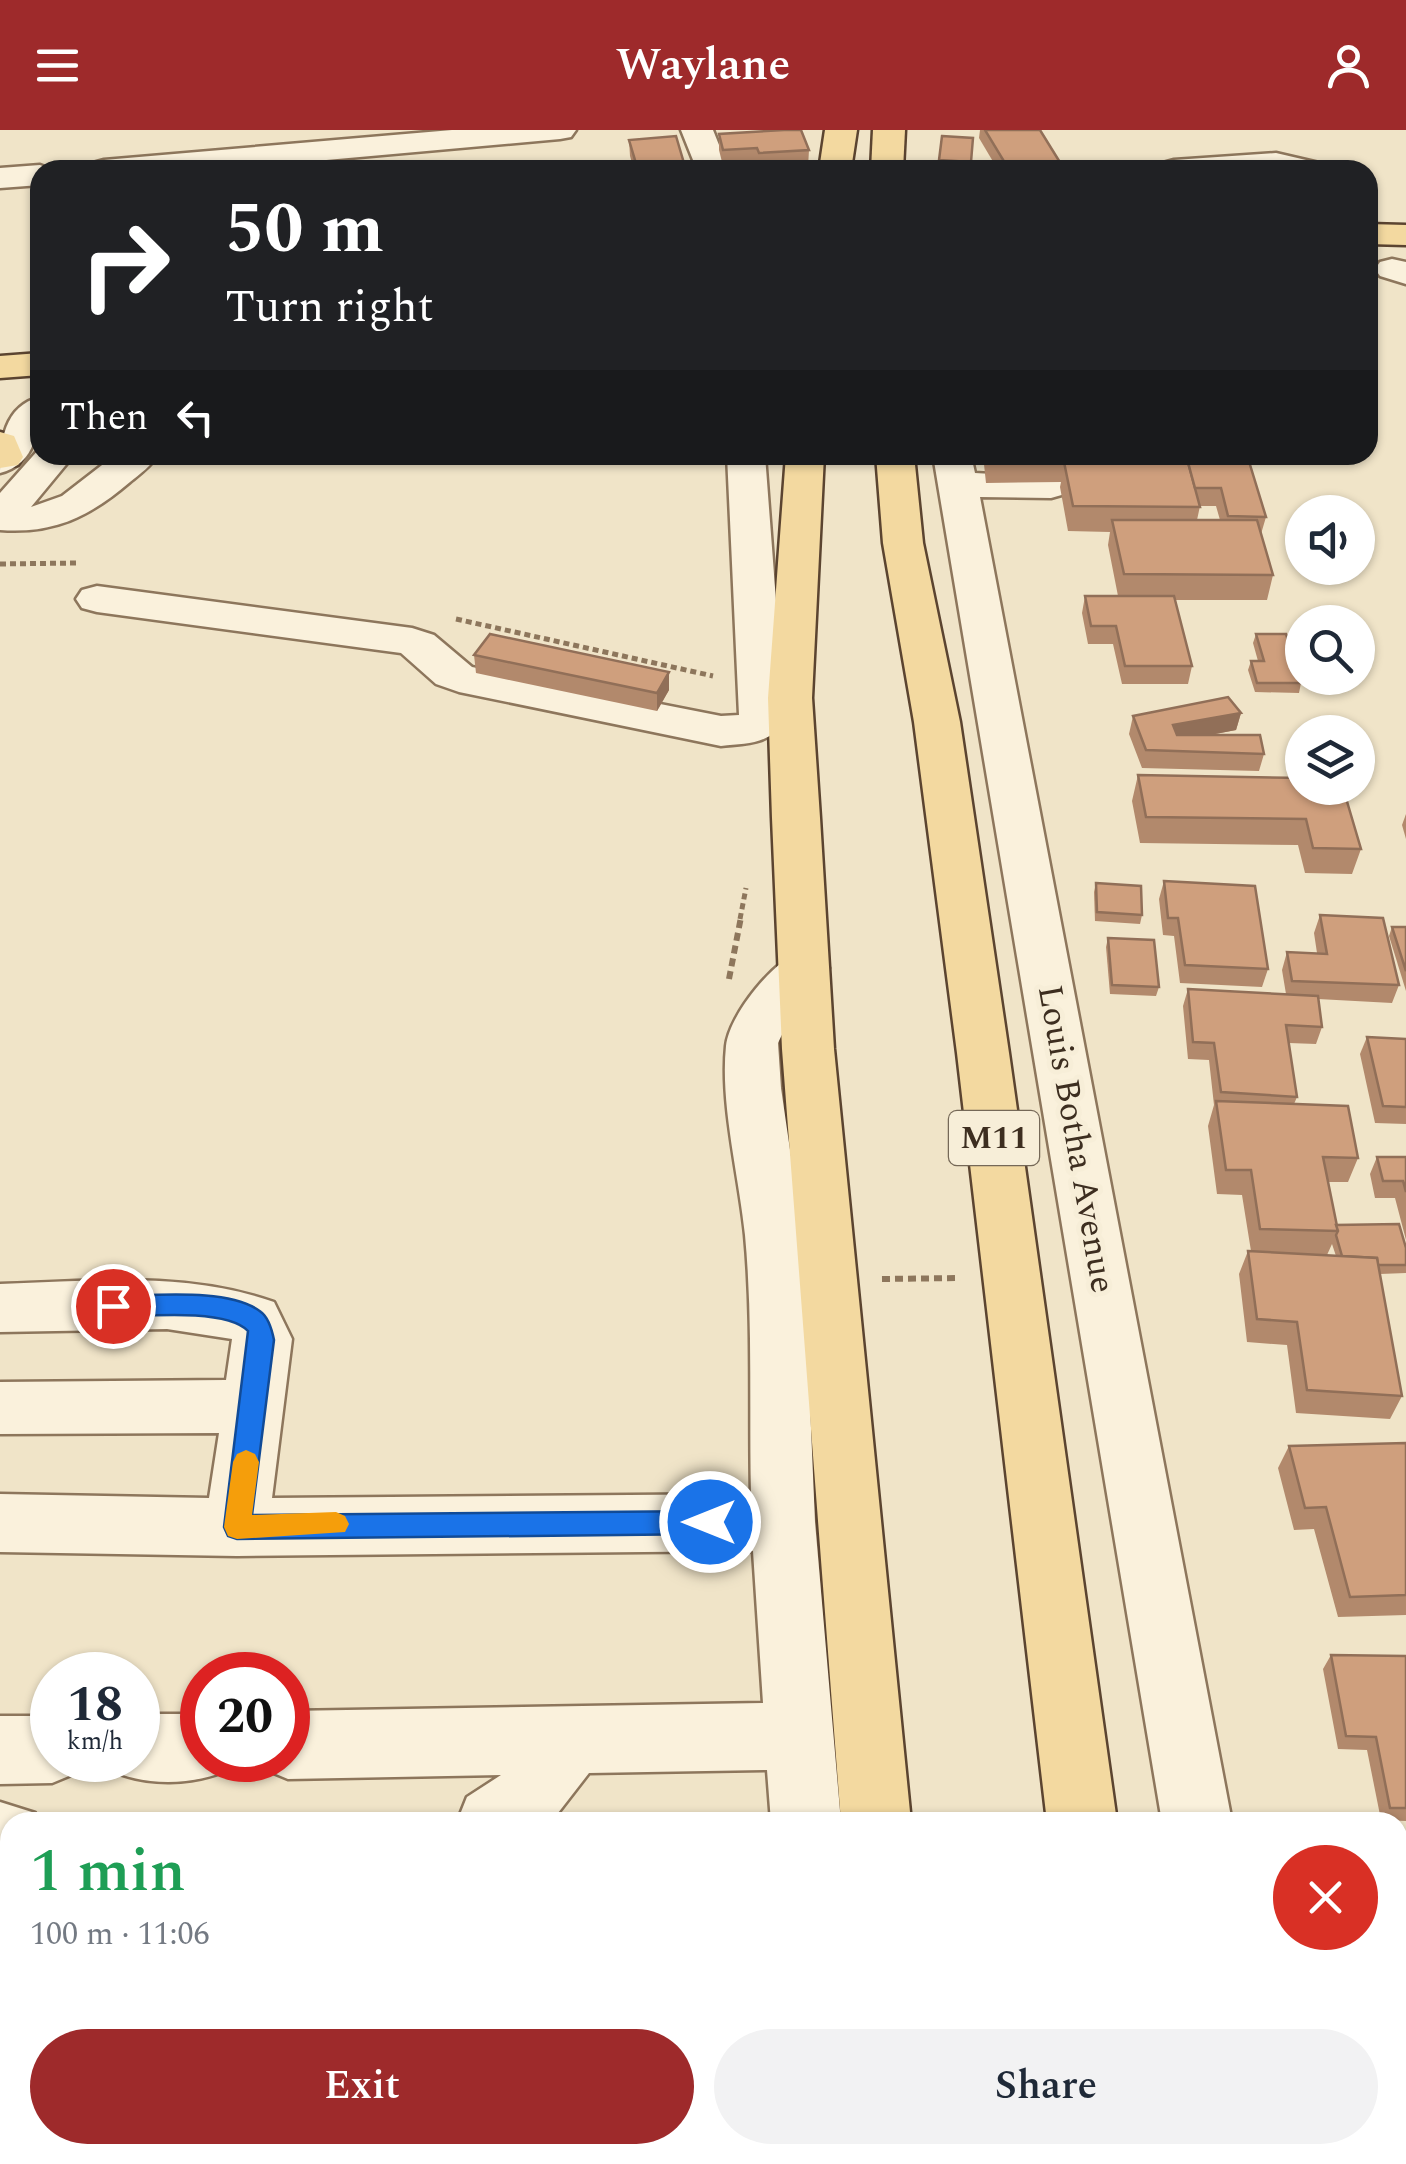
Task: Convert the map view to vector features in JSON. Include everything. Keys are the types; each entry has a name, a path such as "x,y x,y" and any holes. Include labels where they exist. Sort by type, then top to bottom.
{"main road":[{"path":"836,160 841,130"},
{"path":"887,160 889,130"},
{"path":"0,367 30,365"},
{"path":"804,465 790,698 804,968 875,1812"},
{"name":"M11","path":"896,465 903,544 936,722 1081,1812"}],"street":[{"path":"109,160 560,130"},
{"path":"698,130 710,160"},
{"path":"0,178 30,176"},
{"path":"1,454 30,420"},
{"path":"0,518 46,465"},
{"path":"0,518 33,522 58,517 126,465"},
{"path":"97,599 412,641 427,648 445,672 460,678 721,731 754,728 762,720 747,465"},
{"path":"955,470 1051,486"},
{"name":"Louis Botha Avenue","path":"955,470 1195,1812"},
{"path":"804,968 765,1015 752,1042 754,1088 774,1239 783,1522 805,1812"},
{"path":"0,1308 188,1306 236,1311 253,1319 262,1340 237,1527"},
{"path":"0,1408 254,1406"},
{"path":"0,1522 237,1527 783,1522"},
{"path":"310,1746 799,1736"},
{"path":"509,1812 521,1805 571,1742"},
{"path":"0,1750 30,1749"}],"path":[{"path":"828,1279 1011,1278"}],"building":[{"path":"801,130 809,150 723,150 719,134"},
{"path":"985,130 1040,130 1059,160 1003,160"},
{"path":"676,136 683,160 635,160 629,140"},
{"path":"942,136 973,138 971,160 939,160"},
{"path":"1065,465 1189,465 1200,507 1073,506"},
{"path":"1189,465 1250,465 1266,517 1228,516 1221,488 1195,488"},
{"path":"1112,520 1257,520 1273,575 1124,574"},
{"path":"1085,596 1174,596 1192,666 1125,666 1116,626 1091,626"},
{"path":"490,634 669,672 657,693 474,655"},
{"path":"1256,634 1285,634 1285,683 1257,683 1251,661 1264,661"},
{"path":"1228,697 1241,713 1173,725 1177,735 1260,735 1264,754 1146,750 1133,716"},
{"path":"1138,775 1285,778 1285,805 1348,805 1361,849 1313,848 1306,819 1146,817"},
{"path":"1164,881 1255,886 1268,969 1185,965 1178,918 1168,918"},
{"path":"1096,883 1141,886 1142,915 1097,912"},
{"path":"1320,915 1383,918 1399,985 1292,981 1287,952 1327,954"},
{"path":"1392,927 1406,927 1406,971"},
{"path":"1108,938 1154,940 1159,987 1112,985"},
{"path":"1188,989 1318,996 1322,1027 1286,1025 1297,1097 1221,1092 1214,1043 1193,1042"},
{"path":"1367,1037 1406,1039 1406,1107 1383,1106"},
{"path":"1216,1101 1348,1106 1358,1158 1323,1157 1338,1231 1260,1229 1251,1170 1226,1170"},
{"path":"1377,1157 1406,1157 1406,1192 1403,1181 1383,1181"},
{"path":"1399,1224 1406,1265 1378,1265 1377,1258 1342,1256 1336,1225"},
{"path":"1248,1251 1377,1258 1402,1396 1307,1390 1297,1322 1257,1319"},
{"path":"1406,1443 1406,1595 1350,1597 1326,1507 1305,1508 1289,1446"},
{"path":"1331,1655 1406,1656 1406,1808 1390,1808 1376,1737 1346,1736"}],"slow traffic":[{"path":"246,1462 237,1527 336,1524"}],"route":[{"path":"113,1306 188,1306 236,1311 253,1319 259,1328 262,1340 237,1527 710,1522"}]}
